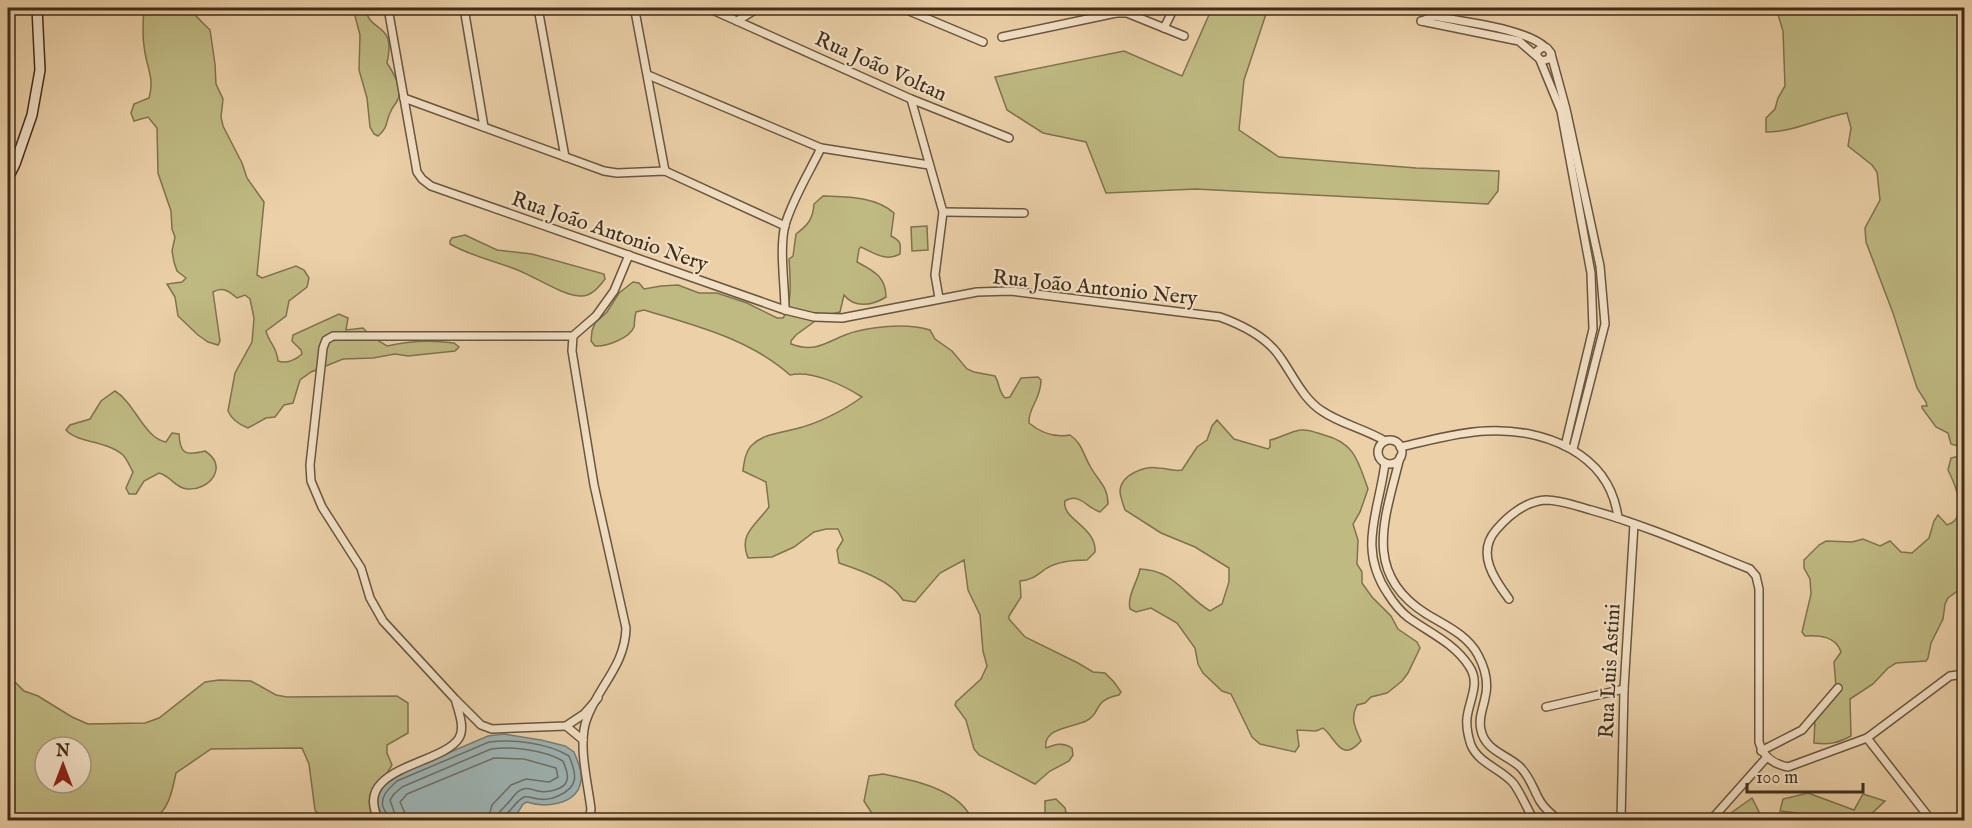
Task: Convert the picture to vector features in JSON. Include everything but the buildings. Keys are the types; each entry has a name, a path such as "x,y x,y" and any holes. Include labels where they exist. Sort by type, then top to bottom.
{"street":[{"path":"8,178 32,115 40,70 37,8"},
{"path":"388,8 404,98 604,171 617,173 665,171 785,226"},
{"path":"464,8 484,127"},
{"path":"538,8 565,156"},
{"name":"Rua João Voltan","path":"708,8 911,99 1009,138"},
{"path":"737,21 758,8"},
{"path":"902,8 983,42"},
{"path":"1164,28 1174,8"},
{"path":"635,9 665,171"},
{"path":"1002,37 1116,10 1184,36"},
{"path":"1551,54 1547,60 1539,58 1518,40 1420,21 1434,16 1510,32 1539,41 1550,51 1551,54 1566,109 1600,266 1605,324 1573,449"},
{"path":"1545,47 1539,49 1539,58 1561,111 1593,295 1593,329 1575,412 1565,446"},
{"path":"648,75 821,148 929,165"},
{"name":"Rua João Antonio Nery","path":"404,98 417,172 431,186 785,310 814,317 842,318 939,298 977,292 1011,291 1220,317 1242,326 1263,339 1279,355 1303,392 1322,411 1384,441"},
{"path":"911,99 943,212 935,275 939,298"},
{"path":"785,310 783,242 785,226 821,148"},
{"path":"943,212 1024,213"},
{"path":"598,698 584,714 566,726 492,729 481,724 383,621 370,598 361,568 322,507 311,481 310,465 323,348 326,340 333,336 573,336 596,316 614,291 629,255"},
{"path":"1593,295 1602,294"},
{"path":"1593,329 1603,330"},
{"path":"573,336 572,351 594,485 626,628 626,644 621,658 586,721 583,740 591,809 589,820"},
{"path":"1400,447 1483,431 1507,430 1554,440 1573,449 1590,462 1606,482 1616,500 1618,518"},
{"path":"1400,457 1394,463 1385,463 1378,456 1378,450 1384,441 1394,441 1400,447 1400,457 1384,522 1382,542 1385,563 1395,583 1408,599 1424,612 1453,628 1477,653 1485,671 1487,684 1480,716 1480,729 1484,739 1492,749 1526,773 1540,801 1559,820"},
{"path":"1385,463 1370,546 1372,562 1379,582 1407,617 1437,635 1456,650 1471,668 1475,680 1467,717 1467,731 1472,748 1482,760 1515,785 1532,817 1536,820"},
{"path":"1509,600 1488,566 1487,550 1494,533 1509,516 1525,506 1544,500 1560,502 1618,518 1750,569 1756,576 1759,589 1759,742 1764,754 1776,765 1788,767 1867,738 1950,676 1965,674"},
{"name":"Rua Luis Astini","path":"1621,820 1624,689 1634,524"},
{"path":"1711,820 1764,754 1802,730 1838,688"},
{"path":"1546,707 1624,689"},
{"path":"379,820 374,812 373,799 378,786 398,772 459,740 461,721 455,699"},
{"path":"566,726 583,740"},
{"path":"1867,738 1931,820"}],"shaded area":[{"path":"144,8 193,8 196,16 210,30 216,84 223,99 221,117 223,126 247,178 264,202 257,275 262,278 296,266 304,270 309,278 307,287 289,301 286,316 266,331 278,361 291,361 302,354 292,341 293,335 339,314 348,318 346,330 363,328 387,346 412,342 446,342 454,343 459,347 455,351 343,359 311,372 300,380 293,403 284,405 275,417 266,418 248,428 239,424 232,417 228,411 235,373 252,342 254,318 250,299 245,295 237,298 223,290 213,292 220,341 218,345 198,335 178,316 175,297 167,284 182,282 186,278 177,271 174,262 172,251 175,237 171,211 158,173 157,128 148,117 134,121 131,113 134,104 149,98 151,91 151,78 143,41"},
{"path":"353,8 366,8 372,22 385,34 389,49 387,63 399,90 384,130 378,136 370,127 367,98 359,70 360,35"},
{"path":"1212,8 1268,8 1244,80 1239,130 1279,157 1416,168 1499,171 1498,191 1488,204 1196,189 1106,193 1086,142 1043,133 1007,110 995,77 1124,51 1182,76"},
{"path":"1776,8 1964,8 1964,586 1948,598 1943,619 1931,643 1926,661 1896,663 1873,684 1850,699 1851,736 1829,744 1814,743 1815,717 1836,687 1834,662 1841,652 1831,640 1821,636 1805,636 1802,632 1811,594 1810,579 1804,568 1804,560 1826,541 1852,542 1863,539 1880,546 1890,541 1901,552 1912,553 1929,538 1938,515 1947,525 1958,515 1959,500 1948,470 1951,458 1959,456 1961,452 1958,446 1951,444 1948,433 1936,427 1922,408 1922,406 1927,406 1926,402 1917,388 1893,313 1866,242 1865,228 1880,200 1877,172 1872,165 1848,146 1851,128 1847,113 1787,130 1766,132 1766,118 1775,109 1785,86 1783,31"},
{"path":"823,196 870,200 894,213 891,236 900,243 900,254 885,257 861,247 857,262 873,271 881,279 886,297 869,304 858,304 844,295 840,312 822,316 796,335 791,344 799,347 813,347 865,329 888,326 921,328 930,330 935,339 952,351 967,369 995,376 1005,398 1010,397 1021,378 1038,377 1041,380 1040,387 1030,412 1029,423 1048,434 1070,435 1074,438 1108,498 1108,504 1100,512 1079,499 1065,501 1068,513 1091,536 1095,552 1087,560 1056,564 1032,578 1020,581 1021,597 1009,616 1009,619 1025,637 1093,672 1105,673 1121,692 1119,695 1104,700 1091,718 1060,729 1049,736 1046,748 1066,745 1072,748 1073,755 1069,761 1050,771 1035,784 979,755 974,749 966,720 955,705 981,679 987,666 983,651 980,615 968,590 964,560 940,573 915,602 903,600 891,587 875,577 839,563 837,550 843,540 838,529 814,532 794,547 772,557 748,558 745,550 747,536 769,507 766,482 743,471 745,458 750,448 756,441 766,436 821,420 862,397 837,383 808,375 790,375 774,362 739,343 702,328 644,310 636,312 632,331 623,338 600,346 595,346 591,341 595,323 607,312 619,293 633,282 639,283 644,289 678,285 699,293 717,293 747,303 777,318 783,318 790,298 789,259 793,256 796,234 809,221 814,204"},
{"path":"927,226 928,250 912,251 911,227"},
{"path":"465,235 497,250 532,254 604,274 605,279 588,295 565,293 520,271 450,244 452,238"},
{"path":"115,391 122,396 145,427 158,439 166,442 172,433 179,434 182,449 185,452 205,451 212,457 216,470 209,482 195,489 187,489 159,473 144,481 136,494 129,494 126,488 133,472 123,455 116,450 77,437 66,430 70,425 90,419 101,401"},
{"path":"1217,420 1234,439 1268,449 1270,440 1301,430 1334,438 1349,448 1358,462 1368,489 1353,524 1358,540 1357,564 1362,572 1362,583 1391,616 1398,629 1417,642 1420,648 1402,681 1387,693 1371,697 1365,703 1357,705 1354,719 1361,741 1348,750 1339,747 1323,728 1316,731 1297,730 1299,746 1295,752 1260,744 1252,737 1231,694 1222,691 1203,673 1198,664 1195,648 1177,623 1151,608 1136,612 1130,609 1131,594 1140,569 1162,574 1178,584 1210,611 1222,604 1229,582 1229,568 1195,547 1161,533 1125,510 1120,491 1121,485 1134,472 1153,468 1182,470 1197,447 1207,440"},
{"path":"8,669 15,682 24,691 38,696 88,724 145,723 159,718 205,682 219,680 251,681 276,695 287,697 397,696 408,703 408,733 387,745 387,753 392,765 378,788 388,820 322,820 315,810 309,764 302,748 211,749 176,773 166,805 153,820 8,820"},
{"path":"883,774 921,783 946,793 966,809 972,820 882,820 873,815 864,801 869,776"},
{"path":"1808,793 1854,810 1863,794 1885,801 1865,820 1824,820 1814,815 1780,811 1783,799"},
{"path":"1752,798 1760,814 1760,820 1721,820"},
{"path":"1056,799 1065,808 1068,820 1045,820 1045,801"}],"water":[{"path":"504,734 565,746 574,752 581,777 577,792 565,801 550,805 527,802 523,804 515,817 502,820 385,820 378,807 378,796 383,786 394,776 488,736"}]}
